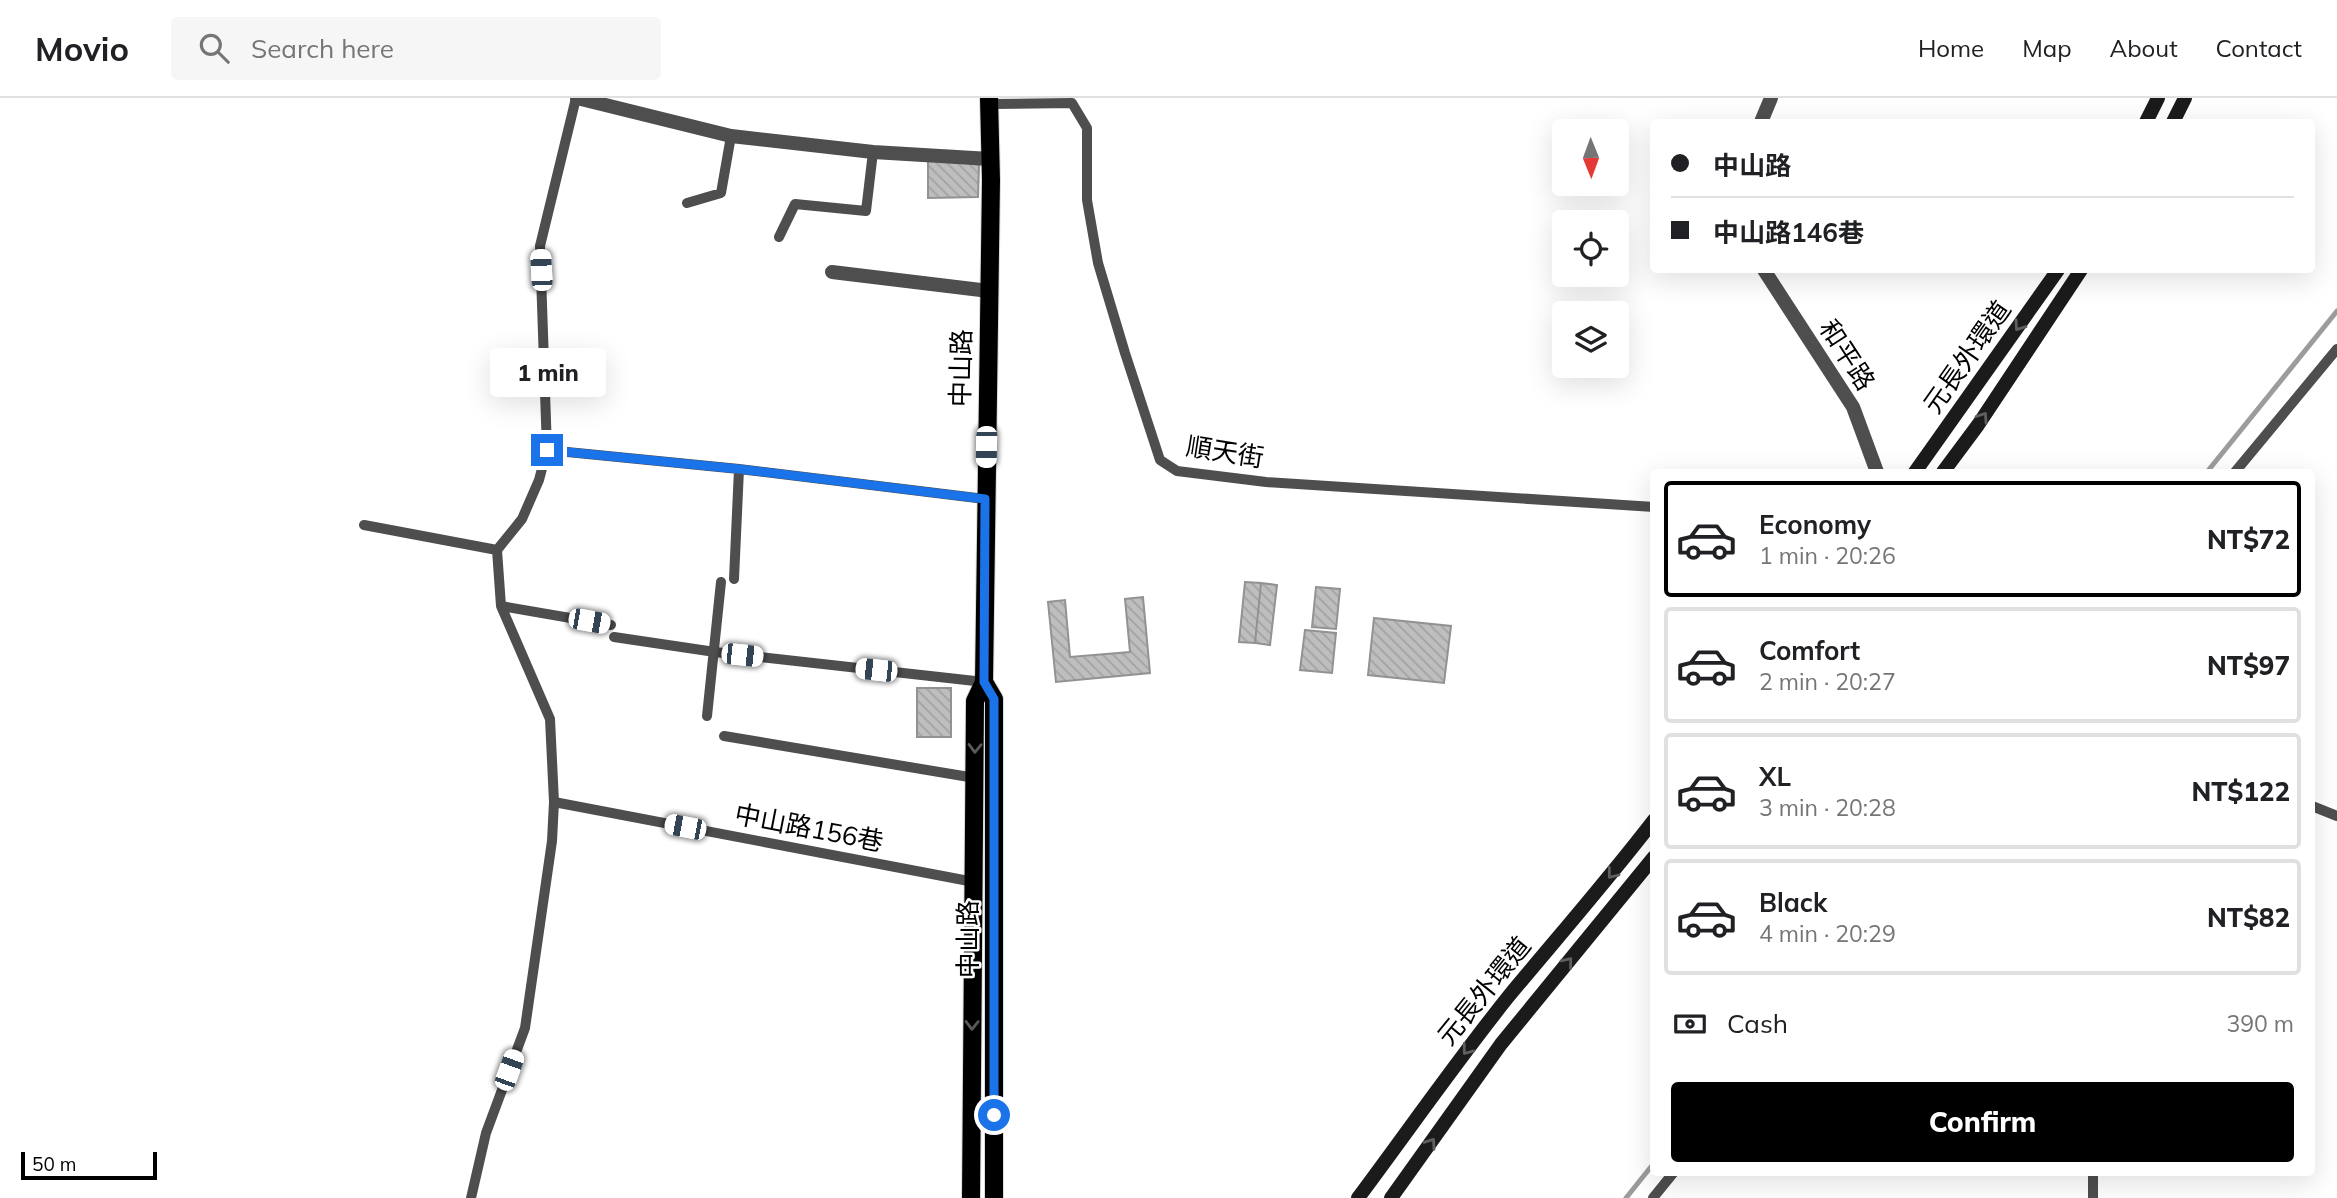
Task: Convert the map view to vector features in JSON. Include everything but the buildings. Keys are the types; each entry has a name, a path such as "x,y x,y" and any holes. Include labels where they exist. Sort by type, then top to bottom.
{"main road":[{"name":"中山路","path":"971,1198 975,701 984,682 989,101"},
{"name":"中山路","path":"984,682 994,699 994,1198"}],"street":[{"path":"576,98 731,136 873,152 990,159"},
{"path":"1762,119 1771,98"},
{"path":"2148,119 2158,98"},
{"path":"2174,119 2185,98"},
{"path":"832,272 989,291"},
{"name":"和平路","path":"1766,273 1853,407 1876,469"},
{"name":"元長外環道","path":"1917,469 2056,273"},
{"name":"元長外環道","path":"1945,469 1978,425 2079,273"},
{"name":"元長外環道","path":"1358,1198 1474,1041 1650,825"},
{"name":"元長外環道","path":"1391,1198 1501,1044 1650,862"}],"lane":[{"path":"471,1198 486,1133 525,1028 552,841 554,802 550,719 501,606 497,550 522,519 540,480 547,450 540,246 576,98"},
{"name":"順天街","path":"989,101 1054,100 1072,103 1087,128 1087,200 1098,263 1160,460 1177,471 1266,482 1650,507"},
{"path":"687,203 721,193 731,136"},
{"path":"779,237 795,204 866,211 873,152"},
{"path":"2237,469 2337,349"},
{"path":"547,450 739,469 985,499"},
{"path":"734,579 739,469"},
{"path":"364,525 497,550"},
{"path":"707,716 722,582"},
{"path":"501,606 611,625"},
{"path":"614,637 715,652 984,682"},
{"path":"724,736 975,778"},
{"name":"中山路156巷","path":"554,802 974,882"},
{"path":"2315,807 2337,816"},
{"path":"1653,1198 1671,1176"},
{"path":"2093,1176 2093,1198"}],"waterway":[{"path":"2209,469 2337,311"},
{"path":"1626,1198 1650,1168"}],"route":[{"path":"547,450 739,469 985,499 984,682 994,699 994,1115"}]}
